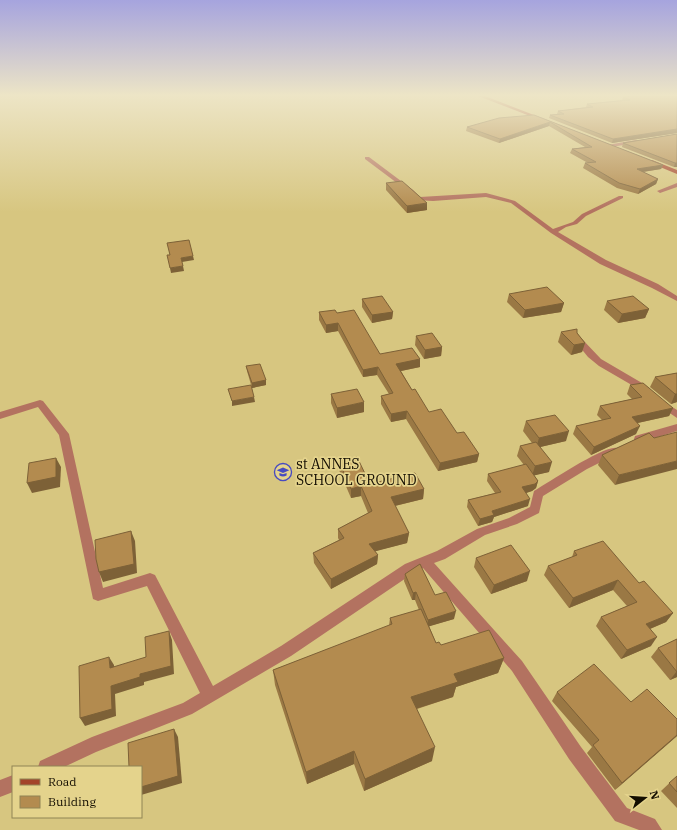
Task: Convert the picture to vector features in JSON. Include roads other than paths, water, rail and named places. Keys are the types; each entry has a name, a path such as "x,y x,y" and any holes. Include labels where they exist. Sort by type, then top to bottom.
{"main road":[{"path":"602,142 623,151"},
{"path":"643,159 677,172"}],"street":[{"path":"610,145 644,140"},
{"path":"367,158 411,191 418,199 486,195 513,202 553,232 603,262 655,286 677,300"},
{"path":"660,190 677,185"},
{"path":"553,232 564,226 575,223 584,215 622,197"},
{"path":"579,341 597,360 606,367 638,383 670,411 677,415"},
{"path":"0,416 40,403 64,434 98,595 150,579 210,696"},
{"path":"48,766 92,745 187,709 286,651 410,568 441,555 481,532 513,521 535,510 538,494 583,466 626,445 677,428"},
{"path":"425,562 517,666 575,753 621,815 648,825 653,830"},
{"path":"0,789 12,783"}],"place":[{"name":"st ANNES SCHOOL GROUND","path":"283,472"}]}
